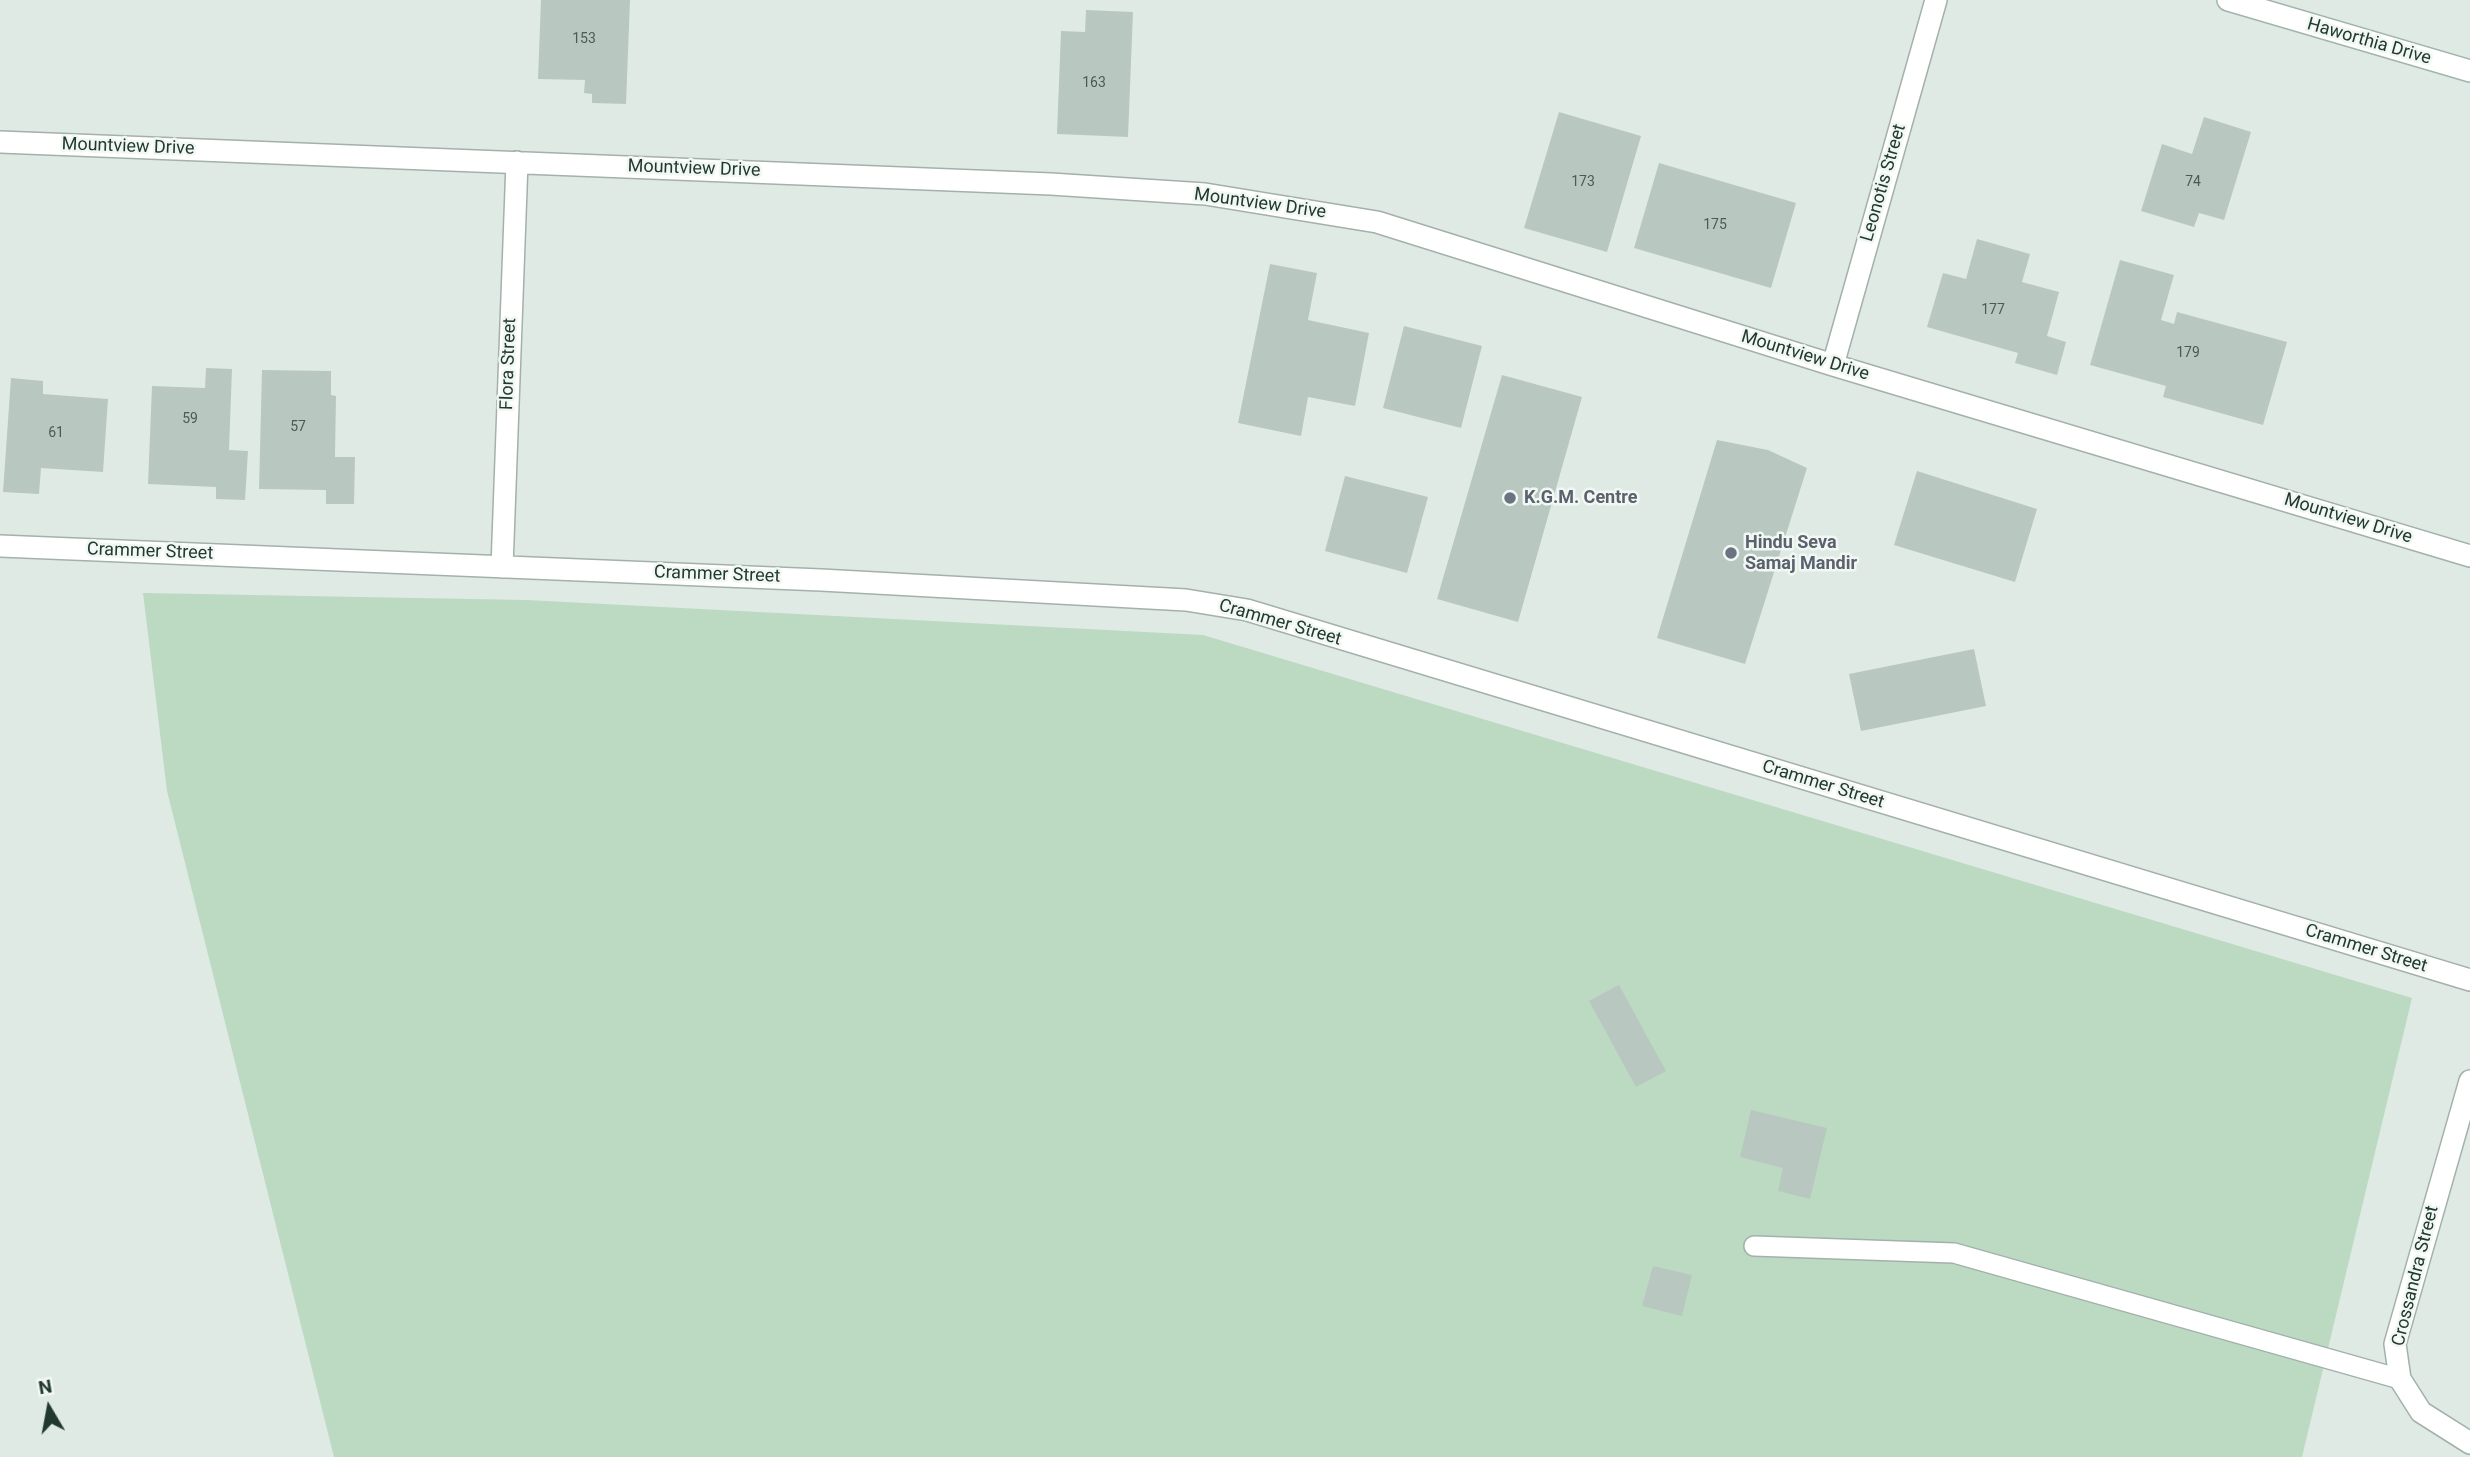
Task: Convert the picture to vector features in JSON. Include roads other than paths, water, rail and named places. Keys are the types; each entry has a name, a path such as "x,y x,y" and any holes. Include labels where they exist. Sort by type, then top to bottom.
{"street":[{"name":"Leonotis Street","path":"1833,365 1936,0"},
{"name":"Haworthia Drive","path":"2228,0 2275,7 2470,71"},
{"name":"Mountview Drive","path":"0,142 517,162 1205,194 1377,222 1833,365 2470,556"},
{"name":"Flora Street","path":"502,567 517,162"},
{"name":"Crammer Street","path":"0,545 821,580 1186,600 1247,610 2470,980"},
{"name":"Crossandra Street","path":"2470,1081 2395,1344 2400,1379 2421,1412 2470,1443"}],"lane":[{"path":"1754,1246 1954,1253 2400,1379"}],"place":[{"name":"K.G.M. Centre","path":"1510,498"},
{"name":"Hindu Seva Samaj Mandir","path":"1731,553"}]}
